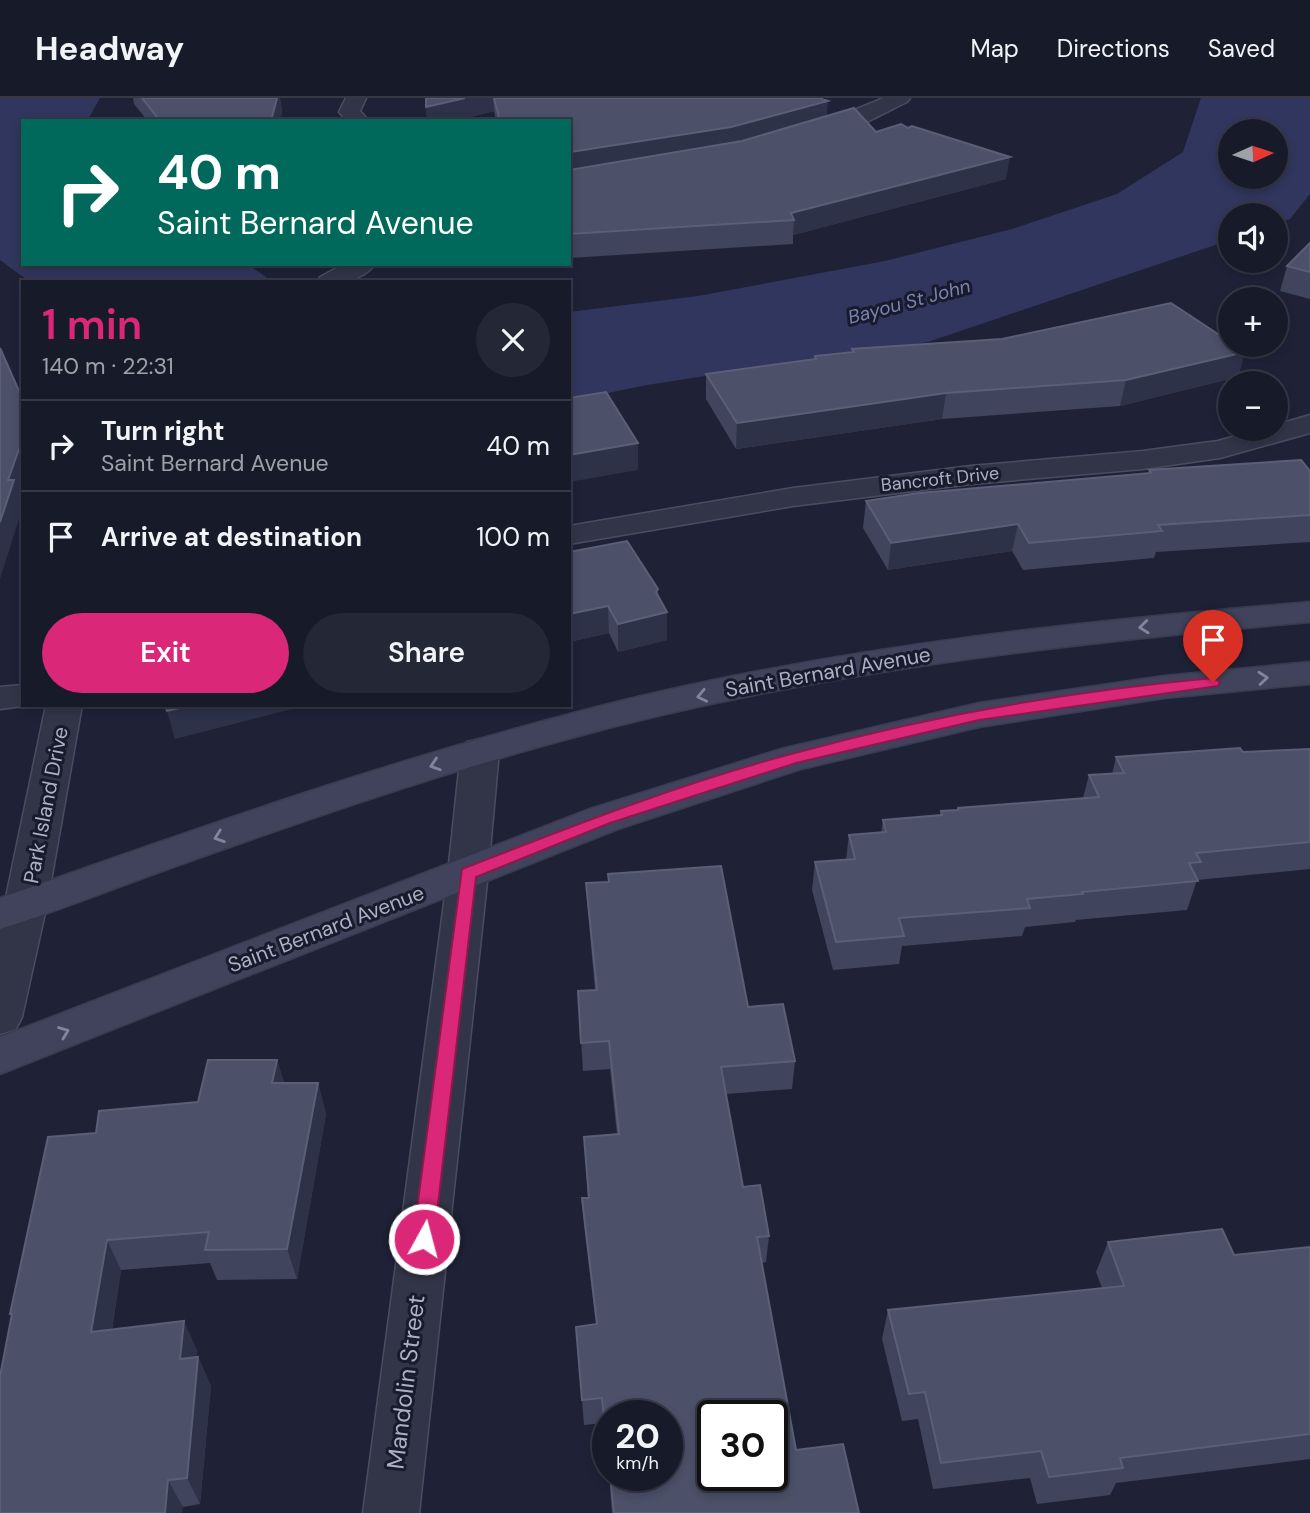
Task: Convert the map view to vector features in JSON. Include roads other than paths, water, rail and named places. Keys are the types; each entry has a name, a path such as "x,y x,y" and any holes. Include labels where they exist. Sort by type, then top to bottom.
{"main road":[{"name":"Saint Bernard Avenue","path":"13,909 310,804 480,751 634,710 818,671 997,643 1310,612"},
{"name":"Saint Bernard Avenue","path":"0,1056 604,819 807,755 979,715 1164,687 1310,673"}],"street":[{"path":"356,98 349,111 357,119"},
{"path":"796,138 833,128 900,98"},
{"path":"333,280 359,266"},
{"name":"Bancroft Drive","path":"571,535 688,513 906,482 1194,453 1220,449 1310,424"},
{"path":"0,698 21,696"},
{"name":"Park Island Drive","path":"0,1017 13,909 64,707"},
{"name":"Mandolin Street","path":"391,1513 468,873 480,751"}],"water":[{"path":"0,98 100,98 88,119 21,119 21,266 250,266 270,280 27,280 0,260"},
{"name":"Bayou St John","path":"1201,98 1310,98 1310,194 1290,219 1288,220 1288,203 1218,203 1218,244 928,342 647,385 571,401 571,312 698,296 885,261 1012,229 1117,194 1183,152"}]}
